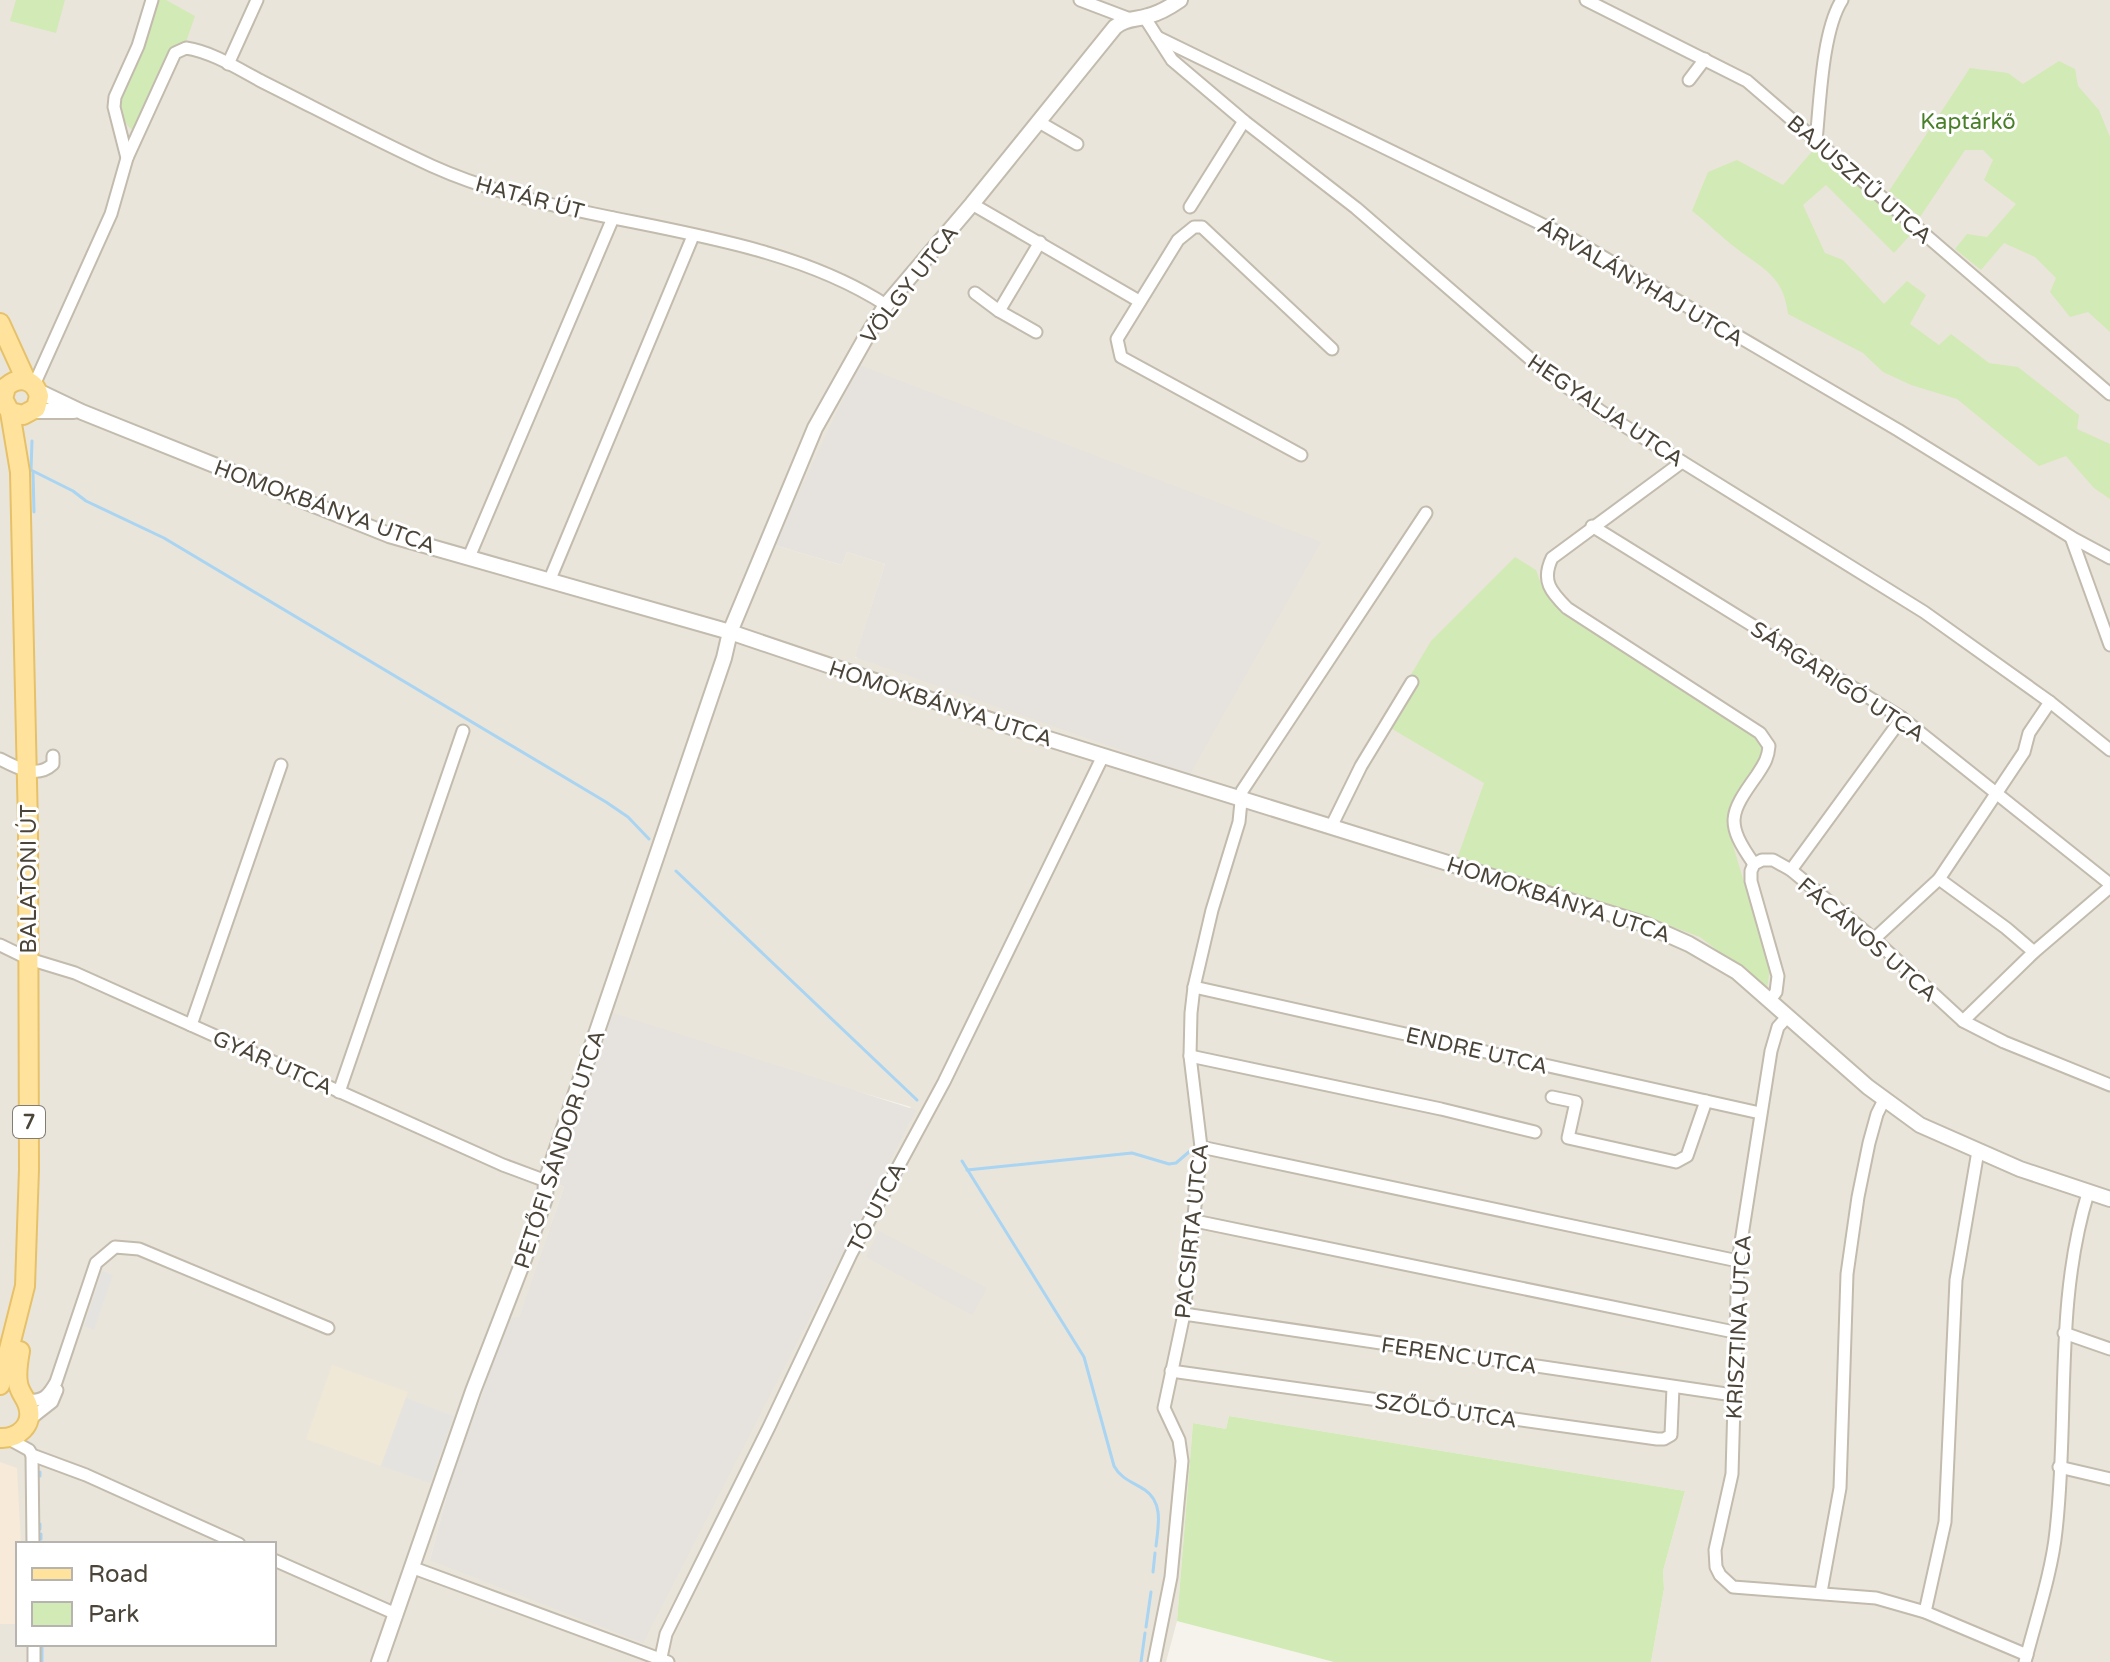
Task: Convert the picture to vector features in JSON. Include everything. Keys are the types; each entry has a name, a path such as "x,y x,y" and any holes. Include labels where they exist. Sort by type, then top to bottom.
{"main road":[{"name":"7","path":"1,327 18,388 39,401 32,412"},
{"name":"7","path":"10,412 3,399 18,388"},
{"path":"10,412 23,415 32,412"},
{"name":"BALATONI ÚT","path":"10,412 20,472 27,771 29,1169 25,1286 28,1305 17,1373 18,1387 24,1398"},
{"name":"BALATONI ÚT","path":"20,472 32,412"},
{"name":"BALATONI ÚT","path":"0,1387 25,1286"},
{"name":"7","path":"0,1387 24,1398 30,1412 28,1422"},
{"path":"2,1438 21,1431 28,1422"}],"street":[{"path":"18,388 80,286 116,198 127,158 114,107 115,97 138,46 152,0"},
{"path":"228,64 257,0"},
{"path":"1080,0 1137,18"},
{"name":"VÖLGY UTCA","path":"730,632 815,428 886,305 1115,27 1163,11 1180,0"},
{"name":"BAJUSZFŰ UTCA","path":"1586,0 1747,81 2110,394"},
{"path":"1816,141 1829,34 1835,10 1842,0"},
{"name":"HEGYALJA UTCA","path":"1137,18 1156,37 1172,60 1244,121 1356,208 1543,370 1602,412 1924,612 2050,702 2110,750"},
{"name":"ÁRVALÁNYHAJ UTCA","path":"1156,37 1574,240 2110,558"},
{"name":"HATÁR ÚT","path":"127,158 175,53 186,48 228,64 409,155 462,178 562,207 752,250 859,287 886,305"},
{"path":"1689,80 1705,59"},
{"path":"1190,207 1244,121"},
{"path":"1039,122 1077,144"},
{"path":"972,204 1139,301"},
{"path":"469,557 613,218"},
{"path":"1301,455 1121,357 1117,339 1178,240 1194,227 1202,227 1332,349"},
{"path":"550,579 693,236"},
{"path":"999,311 1040,242"},
{"path":"975,293 1036,332"},
{"name":"HOMOKBÁNYA UTCA","path":"18,388 352,521 730,632 1103,756 1644,924 1737,972 1884,1100 1920,1125 1978,1151 2110,1199"},
{"name":"HOMOKBÁNYA UTCA","path":"32,412 57,409 82,412"},
{"path":"1682,462 1592,526 1552,558 1546,570 1549,586 1567,608 1761,734 1769,746 1768,759 1733,813 1734,830 1754,864 1751,881 1778,976 1776,992 1770,1000"},
{"name":"PACSIRTA UTCA","path":"1154,1662 1171,1577 1182,1461 1179,1440 1164,1412 1184,1314 1195,1221 1201,1147 1190,1056 1194,987 1212,910 1239,822 1242,791 1426,513"},
{"name":"SÁRGARIGÓ UTCA","path":"1592,526 1902,718 2110,886"},
{"path":"2071,537 2110,645"},
{"name":"PETŐFI SÁNDOR UTCA","path":"379,1662 473,1391 545,1198 546,1181 724,658 730,632"},
{"path":"1331,827 1361,766 1412,682"},
{"path":"1874,939 1939,879 2024,752 2029,733 2050,702"},
{"path":"1791,870 1902,718"},
{"path":"339,1092 463,731"},
{"path":"0,759 27,771 41,772 53,764 53,756"},
{"name":"TÓ UTCA","path":"663,1661 666,1634 851,1254 944,1082 1103,756"},
{"path":"191,1025 281,765"},
{"name":"FÁCÁNOS UTCA","path":"1754,864 1773,860 1791,870 1874,939 1963,1021 2004,1042 2110,1085"},
{"path":"1939,879 2034,952"},
{"path":"1963,1021 2034,952 2110,886"},
{"name":"GYÁR UTCA","path":"0,945 29,959 75,973 503,1165 546,1181"},
{"name":"ENDRE UTCA","path":"1194,987 1760,1113"},
{"name":"KRISZTINA UTCA","path":"1787,1017 1778,1027 1771,1051 1738,1261 1732,1474 1715,1559 1720,1575 1733,1587 1821,1592"},
{"path":"1190,1056 1535,1132"},
{"path":"1552,1097 1576,1102 1568,1138 1676,1162 1687,1156 1706,1101"},
{"path":"1884,1100 1869,1143 1849,1259 1844,1303 1840,1488 1821,1592 1876,1598 1925,1612 2026,1658 2056,1533 2064,1333 2071,1260 2088,1193"},
{"path":"1201,1147 1738,1261"},
{"path":"1925,1612 1945,1522 1956,1280 1978,1151"},
{"path":"1195,1221 1734,1332"},
{"path":"24,1398 46,1397 56,1382 96,1263 115,1247 139,1249 328,1328"},
{"name":"FERENC UTCA","path":"1184,1314 1733,1395"},
{"path":"2064,1333 2110,1349"},
{"name":"SZŐLŐ UTCA","path":"1171,1371 1657,1439 1668,1438 1673,1429 1673,1387"},
{"path":"33,1542 28,1422 52,1402 57,1394 56,1382"},
{"path":"2,1438 235,1542"},
{"path":"2059,1467 2110,1479"},
{"path":"276,1561 396,1614"},
{"path":"411,1567 663,1661"}],"shaded area":[{"path":"0,0 2110,0 2110,1662 1651,1662 1664,1589 1663,1571 1685,1491 1229,1416 1226,1429 1193,1423 1177,1621 1166,1662 0,1662","holes":["1320,542 855,658 885,564 847,552 842,565 774,545","856,1091 911,1107 430,1560 450,1483 508,1318 519,1318 564,1187 555,1183"]},
{"path":"859,365 1321,542 1190,774 855,657 885,564 847,552 842,565 774,545"},
{"path":"613,1013 916,1110 643,1643 430,1560 450,1483 509,1318 519,1317 564,1187 554,1182"},
{"path":"879,1231 987,1288 972,1315 866,1257"},
{"path":"102,1271 113,1275 94,1330 84,1326"},
{"path":"332,1365 408,1392 381,1466 306,1439"},
{"path":"406,1398 454,1416 430,1483 381,1466"},
{"path":"0,1462 17,1468 21,1542 16,1542 16,1624 0,1624"}],"green space":[{"path":"16,0 65,0 56,33 10,21"},
{"path":"152,0 166,0 195,16 186,42 178,47 134,131 125,120 121,105 122,87 126,68"},
{"name":"Kaptárkő","path":"2059,61 2075,69 2078,86 2099,110 2110,137 2110,332 2088,312 2070,317 2050,292 2056,278 2035,257 2004,243 1981,270 1955,249 1967,234 1987,237 2016,204 1984,180 1993,160 1983,150 1965,150 1920,217 1889,191 1970,68 2008,73 2023,84"},
{"path":"1815,148 1913,232 1894,253 1826,185 1803,205 1825,253 1843,260 1884,304 1907,281 1926,295 1910,324 1939,345 1951,334 1989,363 2018,367 2079,415 2077,429 2110,444 2110,499 2094,488 2066,456 2039,466 1957,399 1911,385 1883,372 1863,353 1788,314 1782,290 1771,275 1692,211 1708,172 1737,160 1783,185"},
{"path":"1515,557 1536,570 1543,589 1563,610 1761,734 1762,759 1733,802 1729,832 1770,969 1767,989 1700,937 1627,910 1457,859 1484,783 1382,723 1431,641"},
{"path":"1229,1416 1685,1491 1663,1571 1664,1589 1651,1662 1334,1662 1177,1621 1193,1423 1226,1429"}],"waterway":[{"path":"32,441 31,470 86,501 164,538 606,802 628,817 649,839"},
{"path":"33,472 34,512"},
{"path":"676,871 917,1100"},
{"path":"967,1170 1132,1153 1169,1164 1196,1150"},
{"path":"962,1161 1084,1357 1114,1466 1124,1477 1151,1495 1155,1502 1158,1516 1156,1546"},
{"path":"40,1524 40,1529"},
{"path":"41,1534 41,1539"},
{"path":"1153,1572 1155,1553"},
{"path":"1146,1627 1151,1592"},
{"path":"1141,1662 1145,1633"},
{"path":"42,1646 42,1661"}]}
